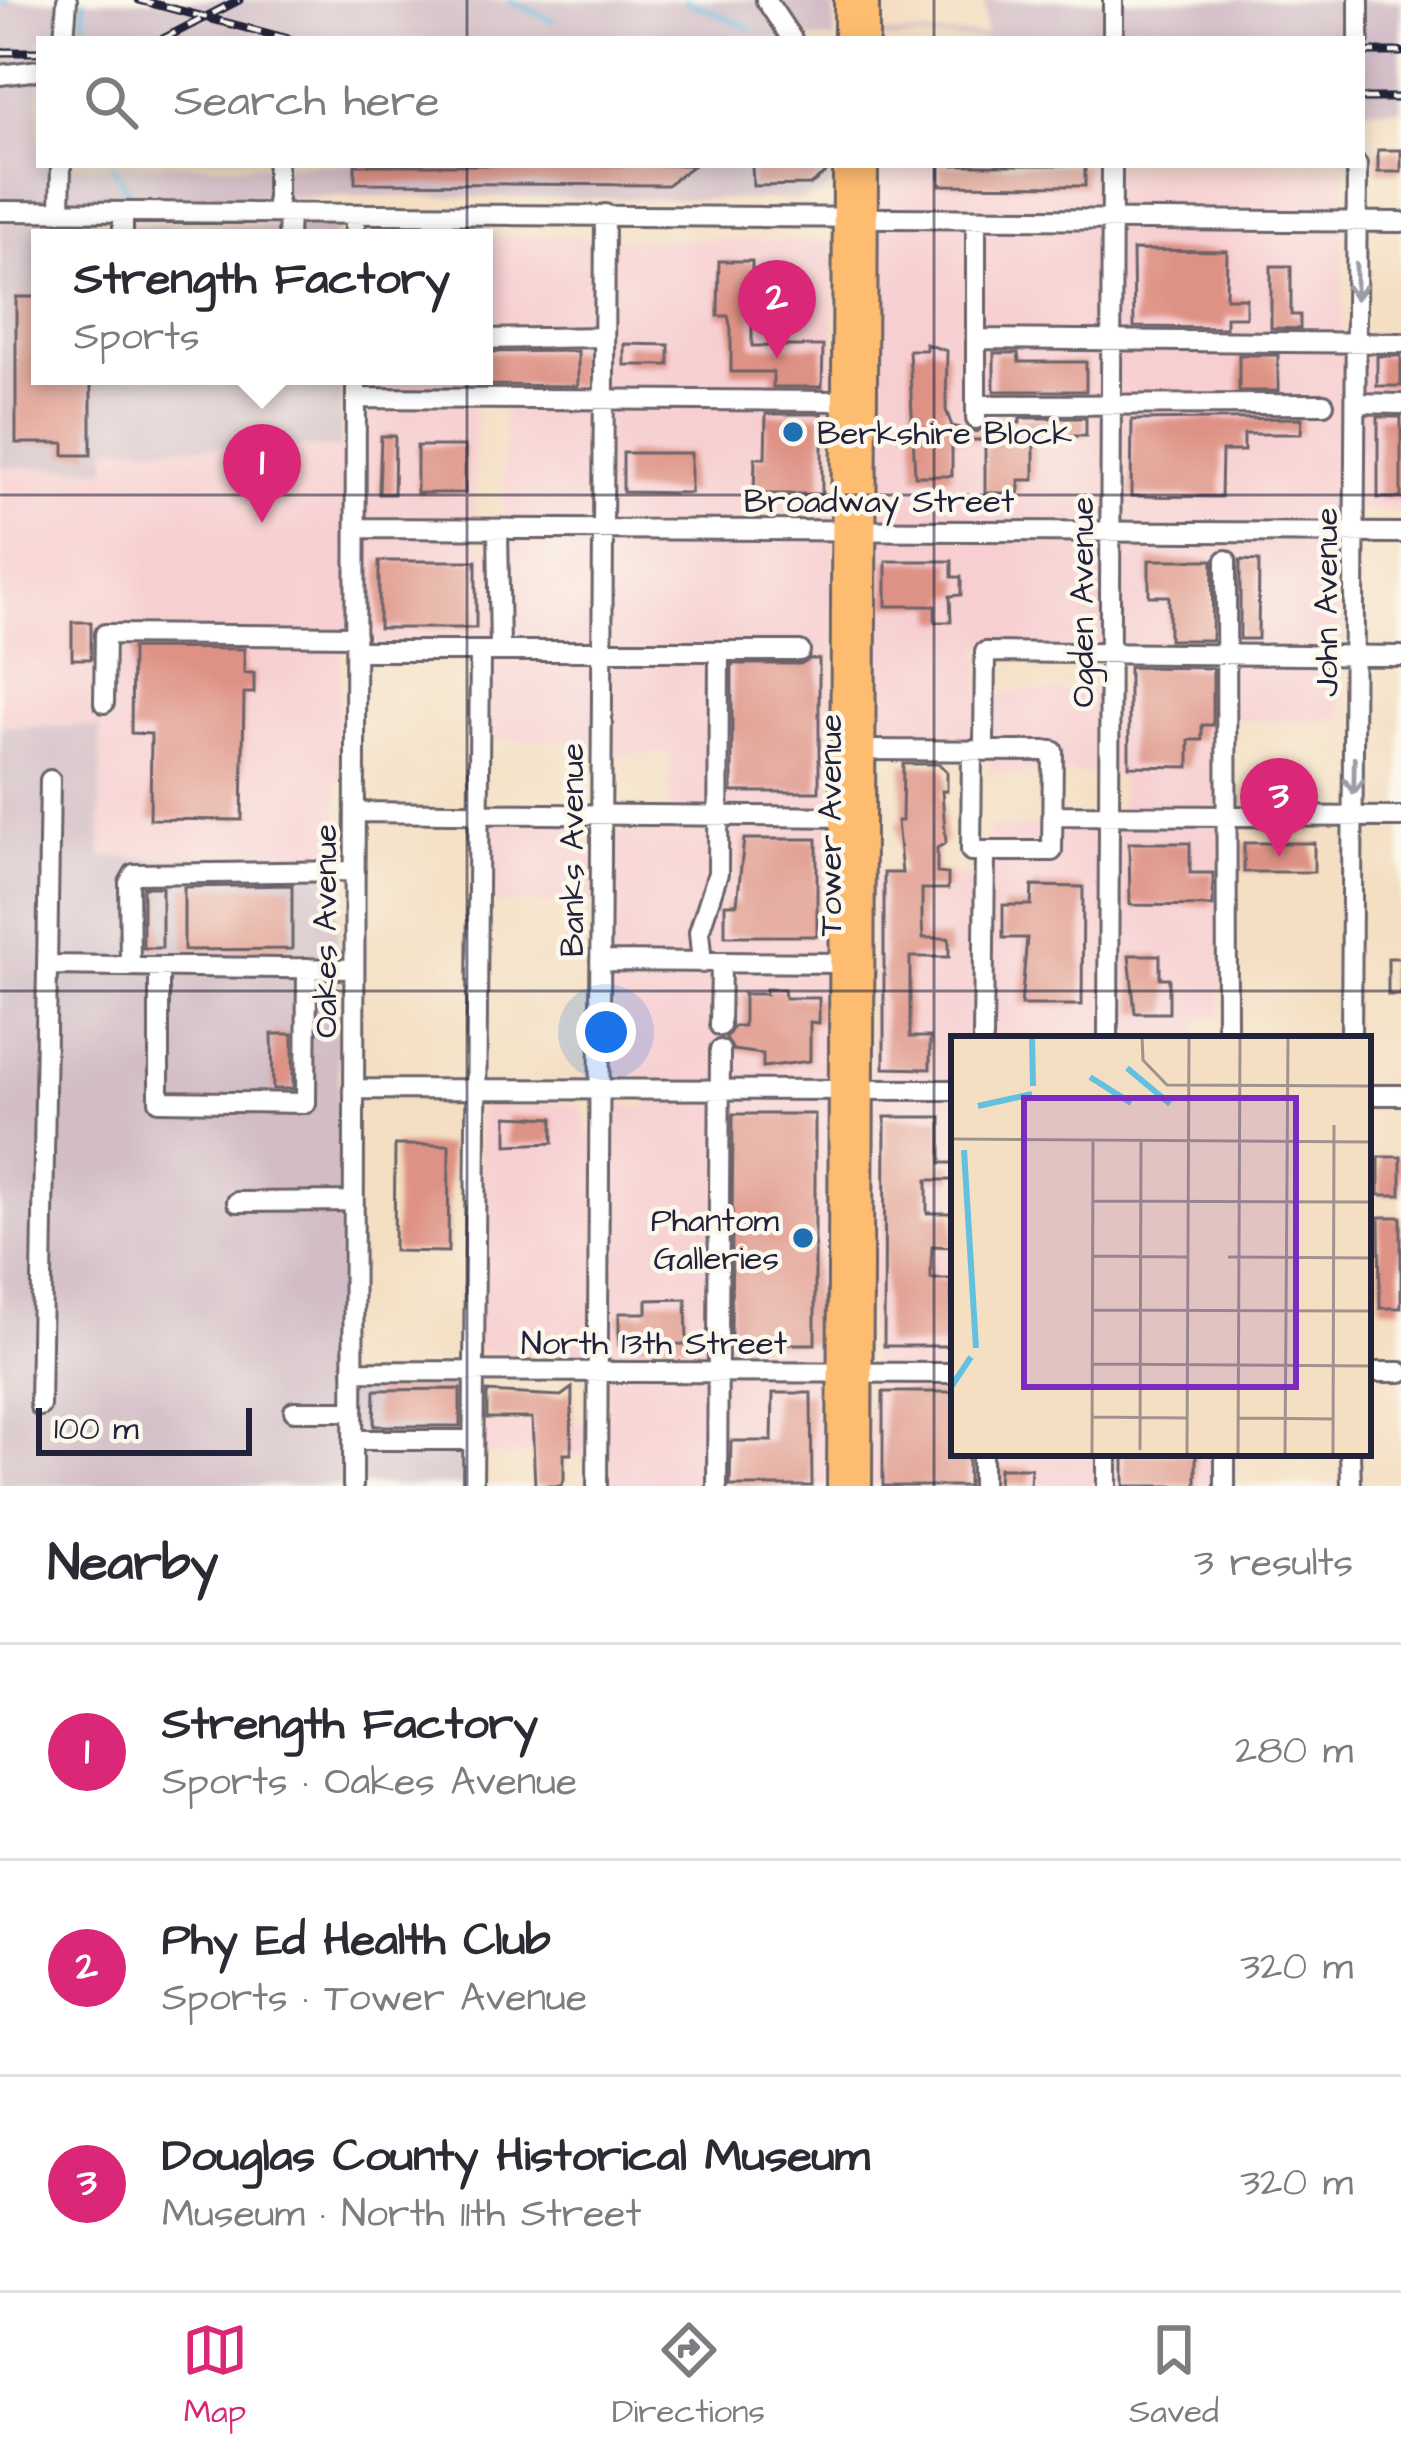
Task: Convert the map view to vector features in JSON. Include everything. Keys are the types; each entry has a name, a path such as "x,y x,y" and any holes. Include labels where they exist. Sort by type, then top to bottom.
{"main road":[{"path":"847,0 847,36"},
{"path":"866,0 866,36"},
{"name":"Tower Avenue","path":"840,1486 850,1372 852,1089 855,220 846,168"},
{"name":"Tower Avenue","path":"852,1089 843,963 852,817 862,750 844,401 855,220 864,168"},
{"name":"Tower Avenue","path":"850,1372 859,1486"}],"street":[{"path":"64,36 67,0"},
{"path":"766,0 790,36"},
{"path":"1113,0 1113,36"},
{"path":"1359,0 1359,36"},
{"path":"0,75 36,70"},
{"path":"60,212 61,168"},
{"path":"278,168 287,229"},
{"name":"Ogden Avenue","path":"1108,1036 1112,168"},
{"name":"John Avenue","path":"1352,1036 1357,168"},
{"path":"0,211 1401,222"},
{"path":"123,212 123,229"},
{"path":"355,214 355,229"},
{"name":"Banks Avenue","path":"597,1486 604,214"},
{"path":"976,220 976,412 1112,404 1324,404"},
{"path":"493,339 604,337"},
{"path":"976,339 1401,343"},
{"name":"Oakes Avenue","path":"352,1486 356,385"},
{"path":"356,398 844,401"},
{"path":"1356,403 1401,404"},
{"name":"Broadway Street","path":"356,528 1401,533"},
{"path":"473,1486 480,814 498,529"},
{"path":"1226,560 1227,1036"},
{"path":"104,703 105,634 490,651 800,651"},
{"path":"719,651 718,873 698,940 711,963 720,1026"},
{"path":"862,750 978,746 1053,751 1052,851 970,851 978,746 986,652 1401,656"},
{"path":"40,1406 50,780"},
{"path":"355,812 852,817"},
{"path":"1052,815 1401,817"},
{"path":"983,1036 985,851"},
{"path":"130,966 129,883 134,874 355,871"},
{"path":"600,962 843,963"},
{"path":"47,965 354,969"},
{"path":"160,967 159,1101 306,1103 307,968"},
{"path":"717,1486 720,1050"},
{"path":"353,1089 951,1090"},
{"path":"237,1202 353,1202"},
{"name":"North 13th Street","path":"353,1370 951,1373"},
{"path":"294,1411 353,1412"},
{"path":"353,1439 473,1440"},
{"path":"1350,1456 1351,1486"}],"shaded area":[{"path":"0,0 835,0 835,36 36,36 36,168 835,168 826,193 799,200 337,196 0,202"},
{"path":"985,0 1401,0 1401,109 1365,109 1365,36 877,36 877,34 985,35"},
{"path":"876,168 1344,168 1343,348 1401,349 1401,510 1341,510 1342,720 1220,720 1221,1016 1198,1018 1198,1036 951,1036 951,1456 1220,1456 1221,1486 869,1486 872,873 988,874 989,827 1119,828 1120,774 989,773 989,749 874,748","holes":["979,647 1122,648 1122,691 980,691"]},
{"path":"0,221 331,229 31,229 31,385 341,385 341,448 108,446 107,468 0,467"},
{"path":"493,235 834,242 830,1486 608,1486 608,1456 477,1455 477,1422 608,1422 607,1357 477,1353 480,1104 576,1104 584,1111 587,1134 610,1134 611,1108 619,1099 633,1108 646,1107 646,1077 618,1076 611,1066 611,905 483,902 485,822 578,822 586,831 587,855 610,856 612,839 620,830 669,827 670,754 612,754 611,741 485,740 486,647 341,648 337,859 101,857 100,728 0,727 0,467 106,468 107,446 365,448 367,385 493,385","holes":["476,395 505,395 503,547 475,546"]},
{"path":"0,727 100,727 101,857 337,859 341,1378 468,1379 468,1486 0,1486"}],"building":[{"path":"1378,150 1401,150 1401,172 1378,172"},
{"path":"355,168 690,168 667,185 355,183"},
{"path":"752,168 829,168 810,185 753,186"},
{"path":"940,168 1085,168 1085,186 940,185"},
{"path":"1133,250 1227,251 1226,298 1246,298 1246,317 1226,317 1226,328 1134,327"},
{"path":"719,261 752,261 752,273 782,273 779,309 752,309 752,346 823,346 822,387 773,387 773,372 731,372 728,316 718,316"},
{"path":"1271,266 1291,266 1291,315 1300,315 1300,329 1271,328"},
{"path":"16,297 31,297 31,385 91,385 91,455 64,455 64,443 16,443"},
{"path":"624,344 669,345 669,365 624,365"},
{"path":"926,344 947,351 946,410 952,426 977,432 989,423 1020,423 1020,418 1086,418 1086,436 1034,436 1034,480 1019,480 1019,493 985,493 985,440 952,440 952,476 915,476 909,350 926,350"},
{"path":"578,351 578,386 487,385 493,385 493,352"},
{"path":"994,353 1018,353 1019,362 1086,362 1086,391 994,391"},
{"path":"1239,355 1278,355 1278,391 1239,391"},
{"path":"1377,356 1401,356 1401,386 1377,386"},
{"name":"Berkshire Block","path":"766,414 822,414 822,494 754,494 755,458 765,458"},
{"path":"1378,417 1401,417 1401,498 1378,498"},
{"path":"1302,418 1301,434 1244,434 1244,451 1222,451 1221,497 1131,496 1132,420"},
{"path":"381,436 395,436 394,494 379,494"},
{"path":"417,446 465,446 465,493 417,493"},
{"path":"623,453 691,453 691,493 623,492"},
{"path":"1149,560 1213,560 1212,640 1169,640 1169,596 1149,596"},
{"path":"1240,560 1259,561 1258,639 1240,639"},
{"path":"379,561 476,561 476,628 379,628"},
{"path":"886,561 952,561 952,577 961,577 961,595 950,596 951,622 935,622 935,606 886,606"},
{"path":"72,622 91,622 91,659 72,659"},
{"path":"132,648 244,649 244,673 254,673 254,693 244,693 242,820 150,819 151,734 131,733"},
{"path":"819,659 819,792 732,792 732,664 800,664"},
{"path":"1129,667 1213,668 1213,725 1202,725 1202,740 1189,740 1189,767 1129,766"},
{"path":"903,764 939,764 947,772 947,791 942,791 946,843 937,848 937,873 948,874 948,889 922,889 922,921 923,938 949,938 949,957 910,957 910,1037 930,1037 930,1069 884,1068 884,873 902,873 897,821 902,821"},
{"path":"744,839 817,839 817,936 725,936 725,904 737,904"},
{"path":"1129,843 1190,843 1190,873 1213,873 1213,906 1130,905"},
{"path":"1244,843 1314,843 1314,872 1244,872"},
{"path":"292,885 292,949 184,950 184,887"},
{"path":"1032,886 1083,887 1082,1005 1021,1005 1027,938 1003,938 1003,905 1031,905"},
{"path":"143,887 162,887 162,948 143,948"},
{"path":"1129,955 1160,955 1160,978 1169,978 1169,1013 1135,1013"},
{"path":"1388,958 1401,958 1401,995 1388,995"},
{"path":"766,989 784,989 785,998 819,998 819,1023 810,1022 810,1061 763,1067 763,1054 733,1050 726,1038 734,1026 744,1026 744,994 766,994"},
{"path":"272,1034 293,1034 293,1089 273,1089"},
{"path":"733,1114 815,1114 815,1344 731,1344"},
{"path":"507,1116 553,1118 553,1143 507,1145"},
{"path":"885,1117 941,1117 941,1163 951,1163 951,1180 927,1180 927,1213 951,1213 951,1247 932,1246 931,1279 951,1279 951,1346 884,1346"},
{"path":"395,1145 449,1145 448,1252 394,1251"},
{"path":"1379,1157 1401,1157 1401,1195 1379,1195"},
{"path":"1379,1217 1401,1217 1401,1308 1380,1308"},
{"path":"686,1299 687,1344 619,1345 619,1313 647,1313 647,1300"},
{"path":"572,1388 571,1454 564,1454 564,1480 561,1486 535,1486 532,1418 487,1418 487,1392 561,1396"},
{"path":"460,1389 460,1426 374,1426 375,1390"},
{"path":"883,1392 951,1392 951,1456 968,1456 968,1486 883,1486"},
{"path":"773,1393 811,1393 812,1486 730,1486 731,1441 772,1441"},
{"path":"1124,1456 1196,1456 1196,1486 1124,1486"},
{"path":"999,1468 1031,1468 1030,1486 998,1486"}],"waterway":[{"path":"0,3 7,0"},
{"path":"84,0 84,36"},
{"path":"510,0 553,21"},
{"path":"685,0 750,28"},
{"path":"114,168 133,200"}],"railway":[{"path":"139,0 277,36"},
{"path":"169,36 239,0"},
{"path":"0,52 36,52"},
{"path":"1365,52 1401,52"},
{"path":"1365,98 1401,98"}],"place":[{"name":"Phy Ed Health Club","path":"777,359"},
{"name":"Berkshire Block","path":"793,432"},
{"name":"Strength Factory","path":"262,523"},
{"name":"Douglas County Historical Museum","path":"1279,857"},
{"name":"Phantom Galleries","path":"803,1238"}]}
